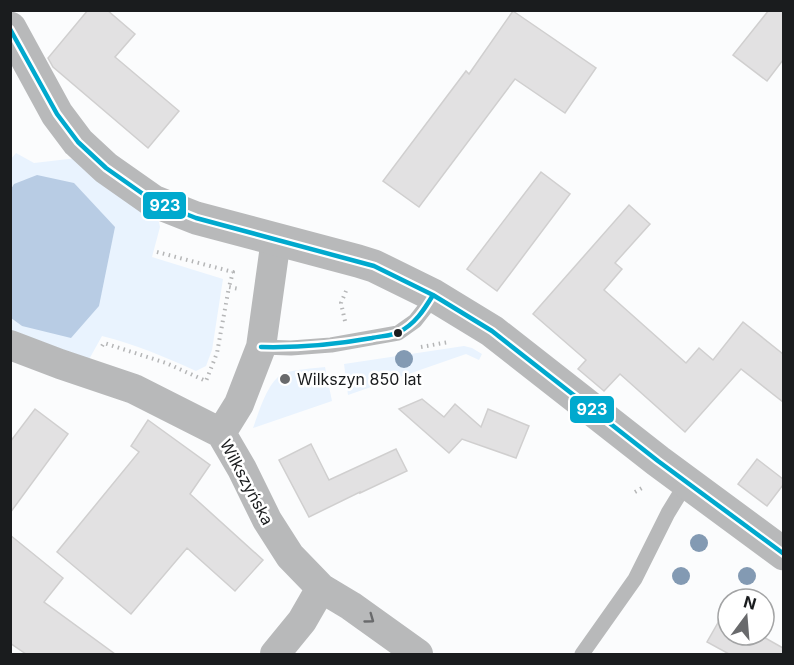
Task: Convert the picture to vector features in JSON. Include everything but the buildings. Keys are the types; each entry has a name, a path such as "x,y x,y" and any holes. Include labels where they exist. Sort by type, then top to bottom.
{"street":[{"path":"10,28 57,114 78,142 106,168 153,201 196,218 374,266 433,295 492,331 783,554"},
{"path":"221,433 239,404 261,347 276,239"},
{"name":"Wilkszyńska","path":"10,345 134,389 221,433 267,520 290,556 321,588 351,606 418,654"},
{"path":"275,654 302,621 321,588"}],"lane":[{"path":"261,347 291,348 331,345 398,333 415,321 433,295"},
{"path":"582,654 635,579 668,513 687,482"}],"path":[{"path":"157,252 233,272 229,287"},
{"path":"421,347 456,341"}],"shaded area":[{"path":"16,153 34,163 77,158 158,218 160,227 152,257 223,279 212,350 206,366 196,371 138,347 102,336 87,363 11,330 11,318 22,326 14,184 11,189 11,159"},
{"path":"464,346 482,354 479,360 466,354 348,395 344,364"},
{"path":"325,367 332,401 253,428 264,398 277,378 291,371"}],"water":[{"path":"37,175 74,183 115,227 99,306 71,338 22,326 11,318 11,189 14,184"}],"transit line":[{"name":"923","path":"10,29 57,114 78,142 106,168 153,201 196,218 374,266 433,295 492,331 658,461 784,554"},
{"name":"923","path":"261,347 317,346 393,334 405,329 414,321 433,295"}],"place":[{"name":"Wilkszyn 850 lat","path":"285,379"}]}
